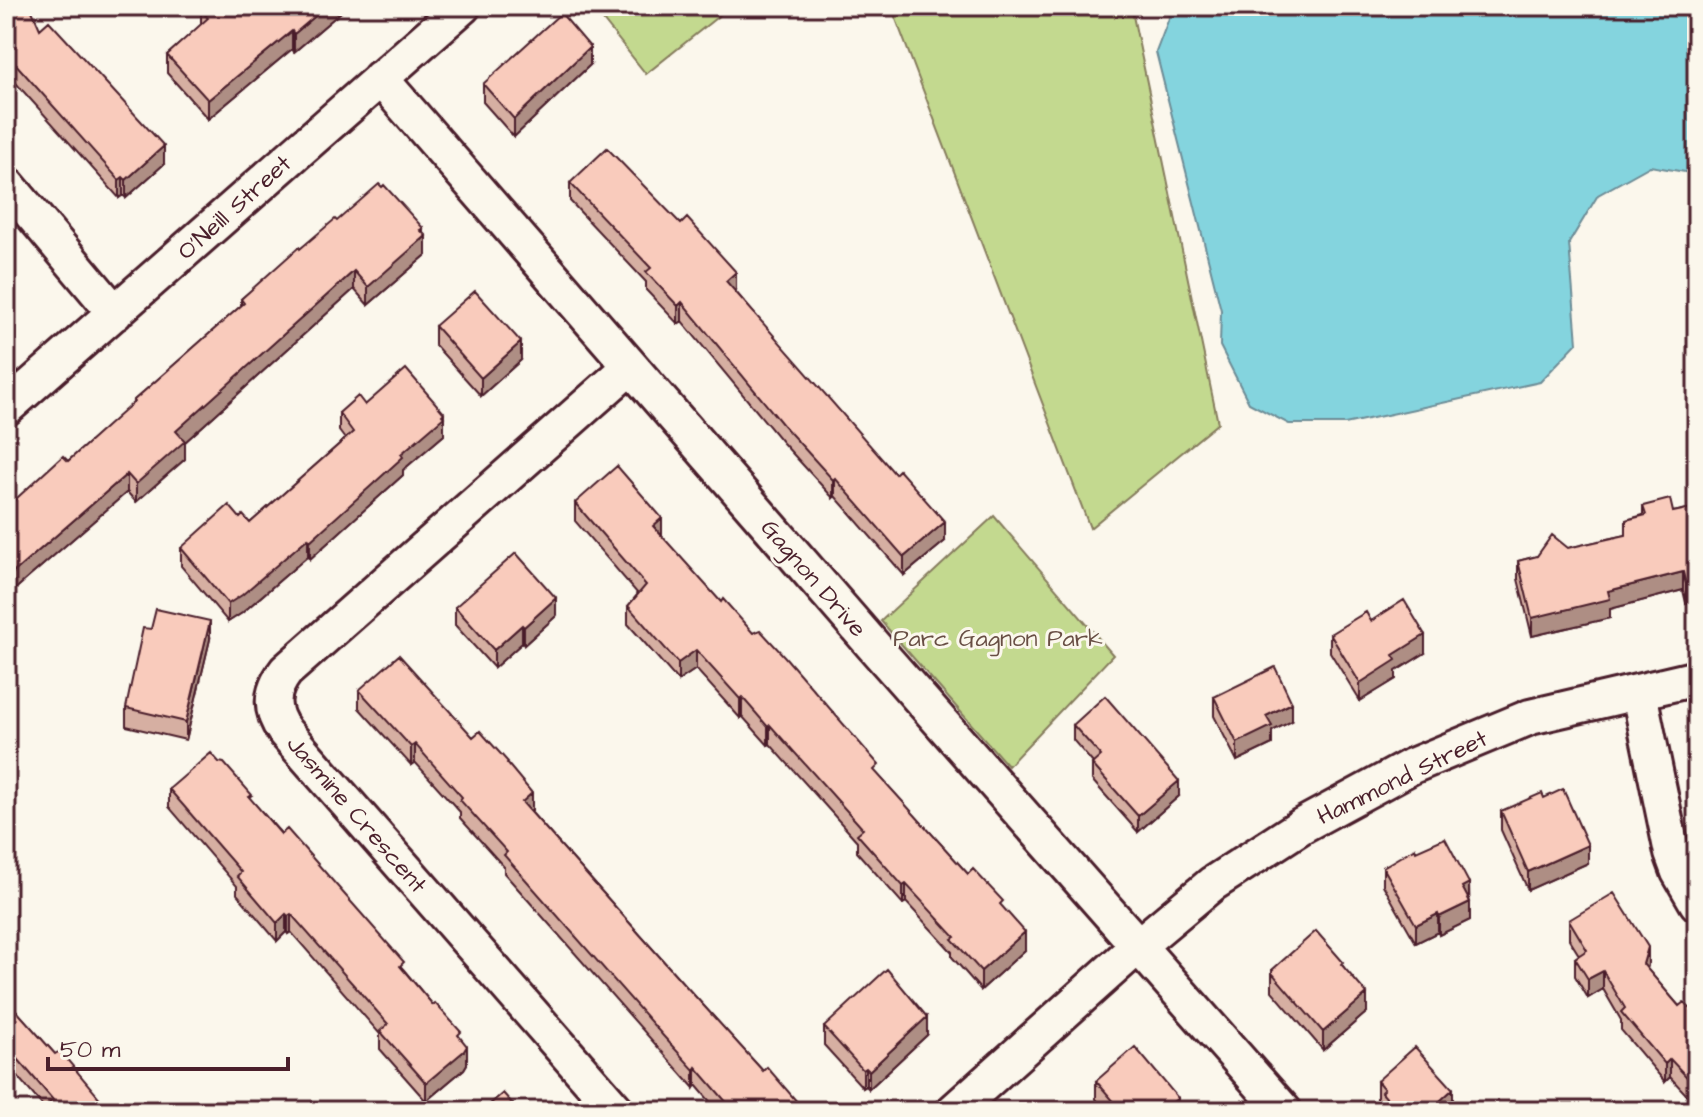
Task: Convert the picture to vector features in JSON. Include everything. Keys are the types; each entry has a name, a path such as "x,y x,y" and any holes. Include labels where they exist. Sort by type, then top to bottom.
{"street":[{"name":"O'Neill Street","path":"6,408 463,6"},
{"name":"Gagnon Drive","path":"380,78 972,759 1284,1111"},
{"path":"6,183 115,313"},
{"name":"Jasmine Crescent","path":"617,1111 285,732 273,711 272,700 286,671 630,367"},
{"name":"Hammond Street","path":"1139,945 1212,884 1252,856 1412,766 1530,717 1697,678"},
{"path":"1639,693 1672,853 1697,903"},
{"path":"954,1111 1139,945"}],"green space":[{"path":"592,6 731,6 646,74"},
{"path":"891,6 1131,6 1218,423 1090,528"},
{"name":"Parc Gagnon Park","path":"994,516 1113,655 1008,766 881,621"}],"water":[{"path":"1167,6 1697,6 1697,174 1650,166 1598,195 1569,243 1577,343 1540,382 1345,424 1289,424 1249,403 1220,346 1221,310 1156,52 1169,18"}],"building":[{"path":"6,6 30,6 40,29 49,21 164,146 126,180 123,177 119,180 6,53"},
{"path":"205,6 327,6 208,100 167,55 208,18 201,10"},
{"path":"561,13 590,47 514,119 483,84"},
{"path":"607,148 681,224 687,218 736,272 726,281 895,474 899,470 945,522 904,557 835,478 833,480 783,425 682,302 678,306 646,272 651,268 570,183"},
{"path":"379,184 384,185 423,228 420,230 426,236 368,287 354,271 176,431 185,441 136,484 127,474 6,579 6,508 63,456 68,461 244,303 241,299 299,247 335,219 337,221"},
{"path":"475,291 521,342 481,378 435,326"},
{"path":"406,369 444,413 444,417 310,541 308,538 228,604 181,548 229,505 240,518 243,515 250,523 353,432 339,413 358,396 365,405"},
{"path":"617,466 662,518 653,526 721,602 723,599 753,633 760,630 879,765 874,770 968,874 973,869 1003,901 1000,904 1025,932 981,971 952,939 955,937 906,884 903,886 857,834 863,829 770,725 768,727 742,697 740,699 696,650 678,663 628,606 646,585 575,503"},
{"path":"1670,499 1673,512 1697,507 1697,582 1686,584 1683,572 1608,591 1610,599 1532,618 1518,561 1537,556 1552,535 1568,548 1626,535 1626,520 1646,515 1643,506"},
{"path":"516,553 556,598 494,650 455,607"},
{"path":"1404,600 1425,635 1393,655 1396,660 1360,683 1330,634 1366,612 1371,621"},
{"path":"156,609 210,621 186,722 126,708 143,628 151,629"},
{"path":"399,655 473,737 480,731 508,762 532,793 522,802 763,1071 767,1067 805,1111 734,1111 696,1067 694,1070 665,1038 504,855 507,852 460,800 462,797 415,744 411,747 359,690"},
{"path":"1275,667 1292,703 1266,716 1272,726 1237,743 1214,697"},
{"path":"1105,696 1179,781 1138,816 1092,764 1101,756 1073,725"},
{"path":"211,753 252,795 249,797 281,834 287,829 404,962 400,966 433,1005 435,1003 461,1032 458,1035 467,1046 464,1051 426,1083 380,1031 388,1024 291,914 286,914 277,923 237,876 241,872 169,789"},
{"path":"1563,789 1588,845 1528,872 1501,811 1542,793 1544,798"},
{"path":"1445,838 1469,883 1462,887 1470,902 1416,925 1383,867 1415,848 1416,851"},
{"path":"1614,893 1648,947 1643,964 1679,1006 1684,1002 1697,1016 1697,1088 1670,1059 1665,1064 1621,1012 1625,1008 1603,971 1588,979 1575,958 1587,950 1569,920"},
{"path":"1316,931 1367,994 1323,1032 1272,973"},
{"path":"887,969 927,1017 869,1071 866,1068 863,1070 824,1027"},
{"path":"6,999 55,1054 60,1051 107,1107 102,1111 53,1111 47,1105 53,1100 12,1052 6,1057"},
{"path":"1135,1047 1178,1098 1162,1111 1122,1111 1096,1081"},
{"path":"1415,1047 1453,1089 1429,1111 1398,1111 1381,1092 1384,1089 1377,1081"},
{"path":"503,1093 519,1111 482,1111"}]}
